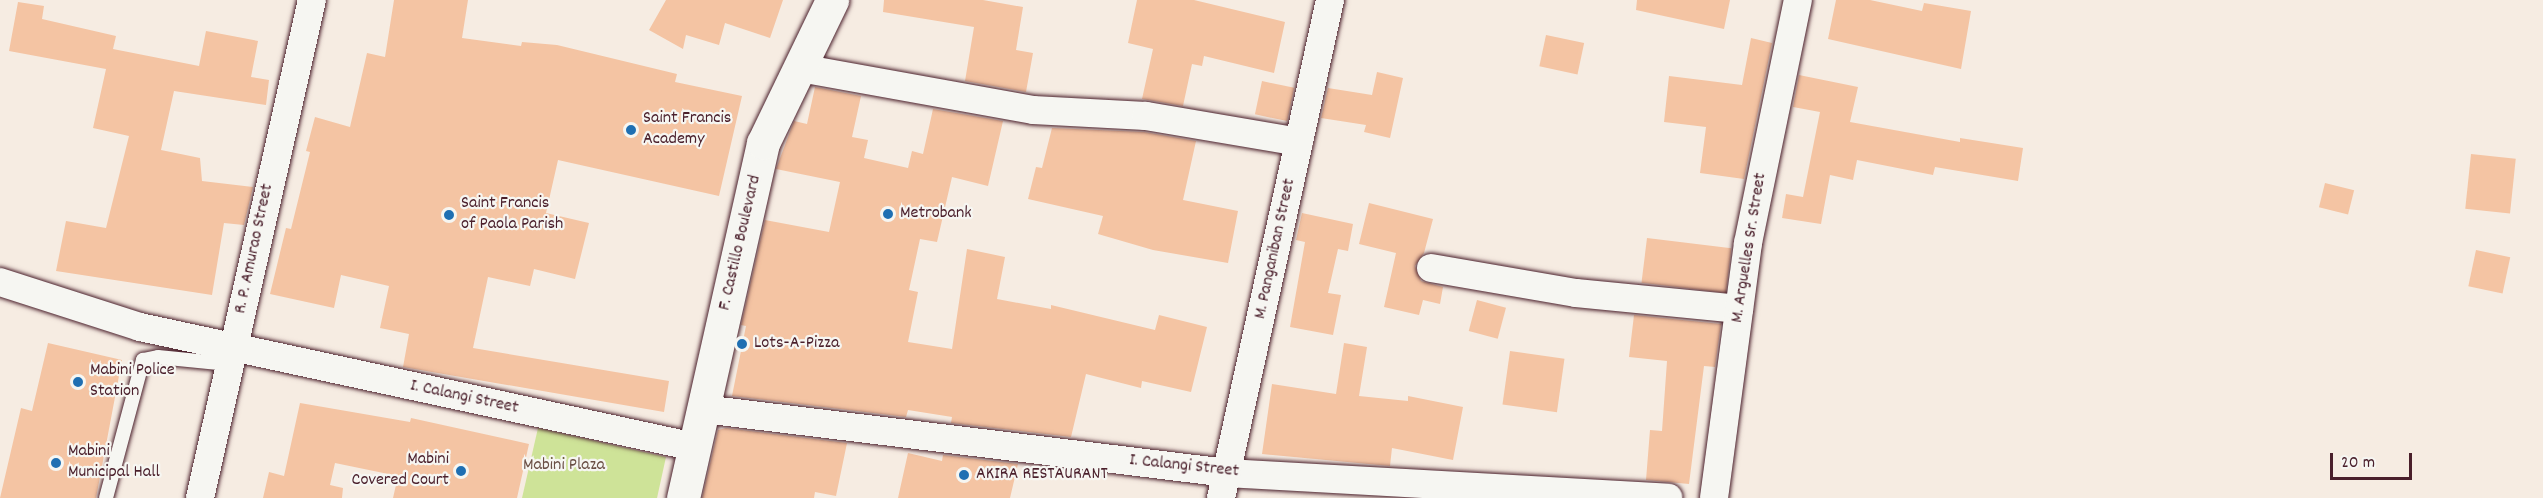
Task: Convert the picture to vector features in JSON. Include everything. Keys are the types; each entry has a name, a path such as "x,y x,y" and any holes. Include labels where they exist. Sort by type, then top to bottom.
{"main road":[{"name":"F. Castillo Boulevard","path":"683,498 763,143 832,0"}],"street":[{"name":"R. P. Amurao Street","path":"200,498 312,0"},
{"name":"M. Panganiban Street","path":"1224,486 1330,0"},
{"name":"M. Arguelles Sr. Street","path":"1714,498 1748,243 1798,0"},
{"path":"800,68 1033,110 1146,116 1299,142"},
{"path":"1431,268 1576,293 1739,309"},
{"name":"I. Calangi Street","path":"0,282 231,356 695,447"},
{"name":"I. Calangi Street","path":"703,409 1224,486 1668,498"}],"lane":[{"path":"106,498 143,360 158,357 231,356"}],"green space":[{"name":"Mabini Plaza","path":"538,428 666,457 657,498 522,498"}],"building":[{"path":"394,0 468,0 462,38 521,46 522,42 557,45 677,74 675,82 742,96 719,196 558,160 546,213 589,223 575,279 534,269 530,286 488,277 473,348 669,381 664,412 403,367 409,334 380,328 389,286 341,275 334,308 270,294 286,228 291,229 310,152 306,151 315,117 350,127 367,53 385,57"},
{"path":"666,0 783,0 770,38 725,23 719,45 686,35 683,49 649,30"},
{"path":"884,0 983,0 1023,7 1016,50 1033,53 1026,92 965,81 974,27 883,12"},
{"path":"1137,0 1194,0 1285,22 1274,73 1204,56 1202,66 1192,64 1183,106 1142,99 1153,49 1128,43"},
{"path":"1637,0 1730,0 1724,29 1636,10"},
{"path":"1836,0 1870,0 1922,11 1924,3 1971,11 1961,69 1828,39"},
{"path":"18,2 44,6 42,19 116,36 113,49 199,66 206,31 258,41 251,77 269,80 266,105 174,91 161,150 200,158 202,181 253,187 244,225 224,223 212,295 56,271 66,221 106,228 129,136 93,128 106,69 9,51"},
{"path":"1546,35 1584,43 1577,74 1539,66"},
{"path":"1751,38 1772,43 1744,179 1700,173 1706,127 1664,122 1669,76 1742,85"},
{"path":"1377,72 1403,78 1390,138 1364,132 1366,125 1321,118 1328,88 1372,95"},
{"path":"1799,75 1858,87 1850,122 1960,142 1960,138 2023,148 2018,181 1935,167 1933,175 1857,160 1853,180 1830,175 1821,224 1782,218 1786,194 1803,197 1820,112 1793,107"},
{"path":"1262,81 1294,88 1287,121 1255,114"},
{"path":"815,87 861,96 852,137 868,140 864,158 908,168 912,151 923,154 933,109 1003,121 988,186 952,177 937,242 920,239 909,290 918,292 908,342 952,349 967,249 1005,257 997,299 1051,309 1051,305 1155,330 1159,315 1207,327 1191,392 1142,381 1141,388 1086,374 1071,437 951,423 952,417 908,410 906,417 732,396 746,326 741,325 765,220 829,232 840,182 776,169 794,121 807,124"},
{"path":"1052,128 1144,132 1196,141 1183,200 1238,211 1228,263 1153,250 1098,234 1103,216 1028,199 1036,167 1042,168"},
{"path":"2471,154 2516,159 2510,213 2465,209"},
{"path":"2325,183 2354,190 2348,215 2319,207"},
{"path":"1369,203 1433,219 1424,253 1415,266 1421,281 1443,287 1440,304 1423,300 1419,315 1384,307 1396,253 1359,244"},
{"path":"1302,213 1353,224 1348,251 1338,249 1328,293 1341,295 1333,335 1290,327 1305,242 1296,240"},
{"path":"1647,238 1731,248 1726,293 1642,283"},
{"path":"2476,250 2510,257 2503,293 2468,286"},
{"path":"1477,300 1506,308 1498,339 1469,331"},
{"path":"1634,315 1721,324 1715,367 1704,366 1689,484 1646,480 1650,430 1662,431 1667,361 1629,357"},
{"path":"48,343 122,360 96,498 0,498 21,408 32,411"},
{"path":"1344,343 1367,347 1359,396 1408,401 1408,396 1463,407 1453,460 1392,448 1390,466 1262,454 1272,384 1336,394"},
{"path":"1510,351 1564,359 1557,412 1502,404"},
{"path":"300,403 410,422 411,418 529,444 517,498 393,498 398,476 335,463 330,485 343,488 342,498 263,498 269,472 284,476"},
{"path":"726,428 847,443 836,496 815,492 814,498 702,498 718,430"},
{"path":"908,453 942,461 943,455 1018,464 1010,498 898,498"}],"place":[{"name":"Saint Francis Academy","path":"631,130"},
{"name":"Metrobank","path":"888,214"},
{"name":"Saint Francis of Paola Parish","path":"449,215"},
{"name":"Lots-A-Pizza","path":"742,344"},
{"name":"Mabini Police Station","path":"78,382"},
{"name":"Mabini Municipal Hall","path":"56,463"},
{"name":"Mabini Covered Court","path":"461,471"},
{"name":"AKIRA RESTAURANT","path":"964,475"}]}
